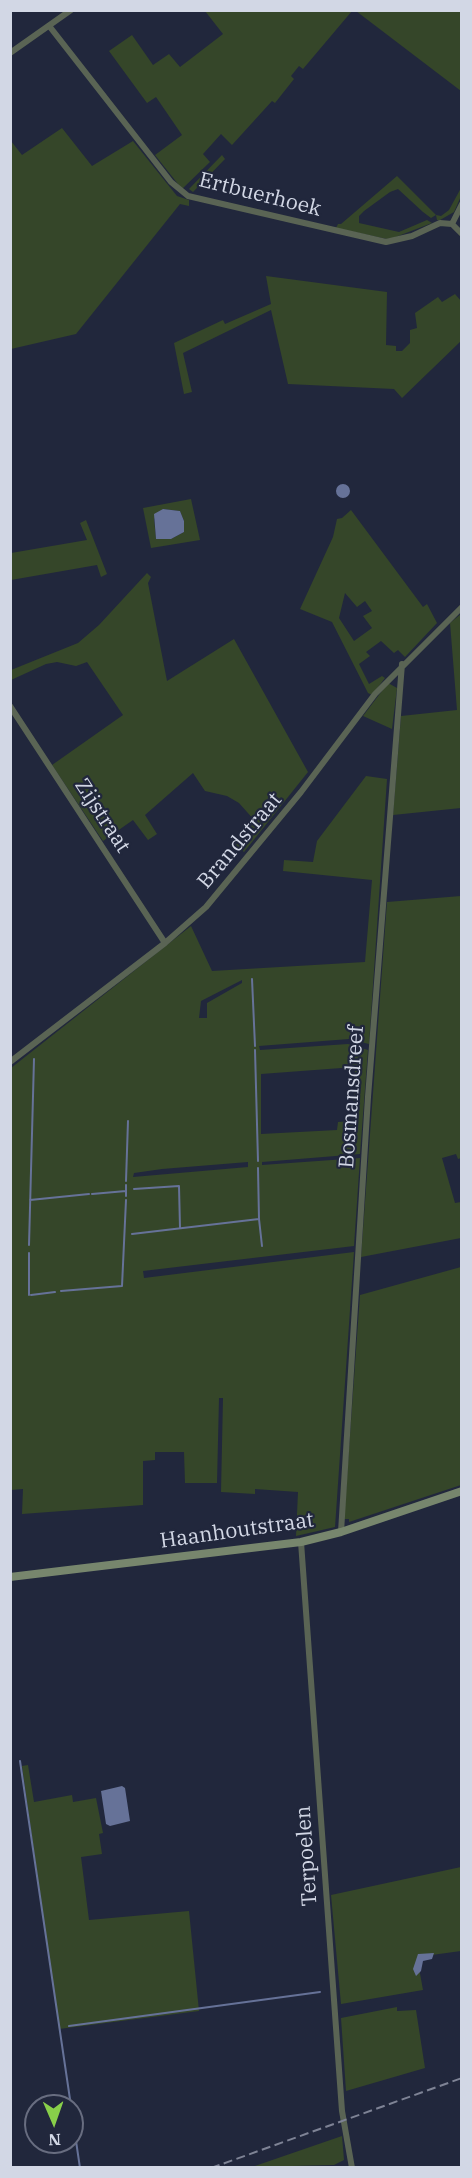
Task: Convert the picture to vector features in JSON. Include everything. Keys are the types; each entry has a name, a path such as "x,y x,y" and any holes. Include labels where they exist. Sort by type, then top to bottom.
{"street":[{"path":"10,53 71,10"},
{"name":"Ertbuerhoek","path":"50,27 171,182 188,196 386,242 412,236 440,223 452,224"},
{"path":"462,204 452,224 462,234"},
{"name":"Brandstraat","path":"10,1062 165,944 206,907 302,792 375,694 402,664 462,607"},
{"name":"Bosmansdreef","path":"341,1532 368,1097 402,664"},
{"name":"Zijstraat","path":"10,706 165,944"},
{"name":"Haanhoutstraat","path":"10,1577 301,1542 341,1532 462,1491"},
{"name":"Terpoelen","path":"301,1542 342,2111 352,2168"}],"green space":[{"path":"205,11 352,11 303,69 299,66 291,76 294,79 275,103 272,101 232,145 221,134 203,154 210,162 182,189 155,155 182,135 156,97 147,103 109,51 132,35 153,65 169,54 180,67 223,34"},
{"path":"356,11 461,11 461,91"},
{"path":"62,128 92,166 133,141 177,196 189,200 189,206 180,204 76,334 11,349 11,141 22,155"},
{"path":"222,155 225,159 193,192 189,189"},
{"path":"397,176 436,215 431,218 398,189 390,192 364,211 359,216 359,223 399,232 427,220 432,223 387,239 336,228 338,224 341,224"},
{"path":"461,188 461,196 454,212 440,220 437,220 436,215 441,216 449,210"},
{"path":"266,276 387,292 386,345 396,346 396,351 402,351 410,343 410,330 417,328 415,313 438,297 442,302 455,294 461,301 461,341 402,398 394,389 288,384 271,310 183,353 192,392 184,394 174,343 223,320 225,324 271,304"},
{"path":"191,499 200,540 151,548 143,508","holes":["163,509 180,511 184,521 184,532 171,539 156,539 154,519"]},
{"path":"351,510 423,607 427,604 437,623 405,657 398,650 394,653 381,641 366,652 370,656 359,664 369,684 382,676 385,678 372,695 368,693 332,622 300,609 333,537 337,519 342,518","holes":["345,593 357,607 365,601 372,611 363,616 372,628 354,641 339,618"]},
{"path":"86,520 107,574 101,577 97,565 11,580 11,553 87,540 80,523"},
{"path":"147,573 151,577 148,583 167,681 234,639 308,772 244,852 236,845 255,821 239,803 227,796 205,791 193,773 145,815 157,834 148,840 133,820 103,841 52,765 123,715 87,662 76,666 57,662 46,664 11,680 11,670 78,643 99,625"},
{"path":"461,614 461,808 393,815 401,716 457,710 450,623"},
{"path":"388,683 397,688 392,729 363,716"},
{"path":"366,776 387,779 369,1044 349,1039 259,1046 260,1050 348,1044 368,1050 360,1154 262,1162 262,1165 360,1158 354,1246 143,1271 144,1278 354,1252 335,1527 296,1536 298,1492 255,1489 255,1494 221,1492 223,1398 219,1398 217,1483 185,1483 184,1452 155,1452 155,1460 143,1461 143,1505 22,1514 23,1489 11,1490 11,1068 191,926 212,971 365,962 372,880 283,871 284,860 313,862 317,841","holes":["242,980 242,983 207,1003 207,1018 199,1018 201,1001","355,1067 353,1121 338,1122 337,1130 261,1134 261,1074","248,1162 248,1167 133,1177 134,1173"]},
{"path":"461,896 461,1158 458,1159 456,1154 442,1158 455,1203 461,1202 461,1238 361,1257 387,902"},
{"path":"461,1267 461,1485 349,1522 349,1519 344,1519 360,1295"},
{"path":"28,1765 34,1802 72,1795 73,1802 96,1798 103,1833 99,1834 102,1854 81,1857 89,1920 189,1911 199,2011 59,2029 22,1766"},
{"path":"461,1867 461,1951 417,1957 423,1990 341,2004 331,1895"},
{"path":"397,2007 397,2011 416,2010 425,2068 346,2091 341,2018"},
{"path":"342,2136 344,2160 334,2165 252,2167"}],"water":[{"path":"343,484 348,486 350,491 348,496 343,498 338,496 336,491 338,486"},
{"path":"163,509 180,511 184,521 184,532 171,539 156,539 154,514"},
{"path":"122,1786 125,1788 130,1821 110,1826 106,1824 101,1791"},
{"path":"434,1953 432,1959 423,1961 421,1971 416,1976 413,1969 418,1954"}],"waterway":[{"path":"252,979 255,1046"},
{"path":"255,1050 258,1161"},
{"path":"29,1245 34,1059"},
{"path":"126,1181 128,1121"},
{"path":"258,1168 259,1219"},
{"path":"126,1185 126,1196"},
{"path":"134,1189 179,1186 180,1228"},
{"path":"92,1194 126,1191"},
{"path":"30,1200 89,1194"},
{"path":"61,1291 122,1286 126,1200"},
{"path":"132,1234 259,1219 262,1246"},
{"path":"29,1253 29,1295"},
{"path":"31,1295 55,1292"},
{"path":"20,1761 69,2094"},
{"path":"69,2026 320,1992"},
{"path":"78,2154 80,2168"}],"railway":[{"path":"211,2168 462,2078"}]}
